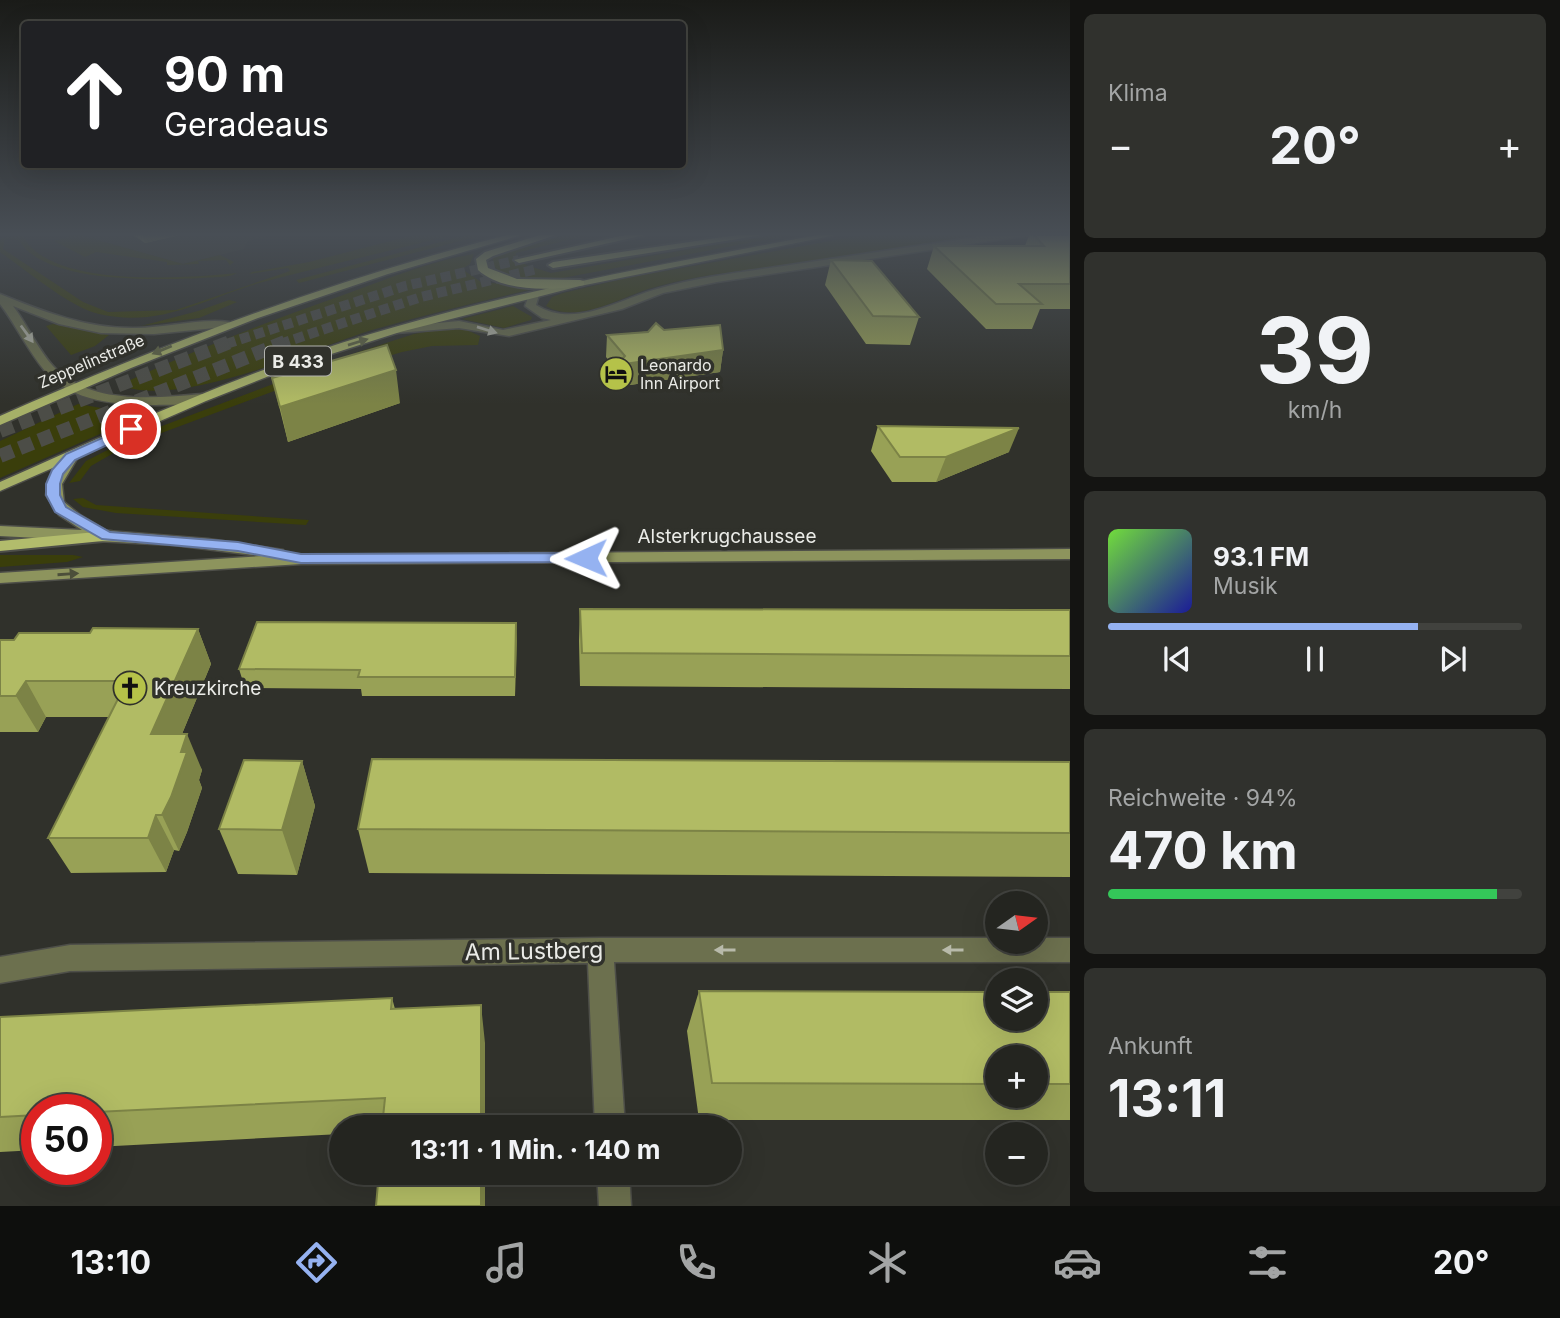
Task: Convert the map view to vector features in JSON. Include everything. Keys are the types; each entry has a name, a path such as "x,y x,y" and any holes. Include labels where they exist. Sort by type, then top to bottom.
{"highway":[{"path":"0,546 107,536"}],"main road":[{"name":"Zeppelinstraße","path":"0,421 225,324 323,291"},
{"name":"B 433","path":"0,487 202,398 293,363 396,330 548,291"},
{"path":"71,457 57,473 53,495 60,509 107,536"},
{"name":"Alsterkrugchaussee","path":"0,531 107,536 238,547 301,559"},
{"name":"Alsterkrugchaussee","path":"4,579 301,559 1070,554"}],"street":[{"path":"396,330 470,325 499,334 628,304 659,291"},
{"path":"534,295 530,306 546,316 568,318"},
{"path":"1,297 70,323 103,330 148,331 225,324"},
{"path":"1,297 51,372 76,386 98,396 120,400 145,402 202,398"},
{"path":"600,950 609,1115"},
{"name":"Am Lustberg","path":"0,970 70,958 600,950 1070,950"},
{"path":"614,1185 615,1206"}],"green space":[{"path":"55,291 67,291 83,302 108,312 176,310 235,291 162,315 121,317 88,310"},
{"path":"353,291 523,291 372,330 214,382 181,389 151,391 126,387 128,381 263,324"},
{"path":"642,291 584,311 558,311 546,306 552,297 563,293"},
{"path":"229,300 237,302 199,318 141,326 198,311"},
{"path":"513,306 532,317 531,320 504,328 462,319"},
{"path":"53,324 109,335 95,346 71,355 46,326"},
{"path":"462,328 480,336 478,345 432,346 402,352 277,390 124,447 91,466 80,481 69,483 86,461 133,437 361,351 414,334"},
{"path":"78,404 136,414 134,419 0,478 0,441"},
{"path":"83,498 96,505 309,520 306,525 116,513 83,507 73,499"},
{"path":"0,555 83,557 67,562 0,567"}],"building":[{"path":"854,291 897,291 919,317 873,316"},
{"path":"982,291 1027,291 1042,304 996,304"},
{"path":"656,323 664,330 720,325 723,350 617,365 625,356 607,335 648,332"},
{"path":"387,345 396,370 280,407 272,378"},
{"path":"878,426 1019,428 946,457 900,457"},
{"path":"580,609 1070,610 1070,656 582,653"},
{"path":"257,622 516,623 515,677 358,677 360,670 239,669"},
{"path":"93,628 198,629 151,734 187,734 181,752 187,752 171,797 162,815 156,815 148,838 48,838 127,681 26,681 16,696 0,696 0,640 14,640 19,633 90,633"},
{"path":"372,759 1070,762 1070,833 358,829"},
{"path":"244,760 302,761 282,830 219,829"},
{"path":"699,991 985,992 985,1031 1048,1031 1048,992 1070,992 1070,1084 1048,1084 1048,1045 985,1045 985,1084 712,1083"},
{"path":"392,998 391,1009 481,1005 481,1115 383,1115 385,1098 112,1111 112,1094 21,1094 21,1116 0,1117 0,1017"},
{"path":"378,1185 481,1185 481,1206 376,1206"}],"tunnel":[{"path":"226,344 389,291"},
{"path":"280,344 445,291"},
{"path":"0,431 230,342"},
{"path":"280,344 285,342"},
{"path":"0,456 280,344"}],"place":[{"name":"Leonardo Inn Airport","path":"616,374"},
{"name":"Kreuzkirche","path":"130,688"}],"route":[{"path":"131,429 71,457 57,473 53,484 53,495 60,509 107,536 238,547 301,559 586,558"}]}
